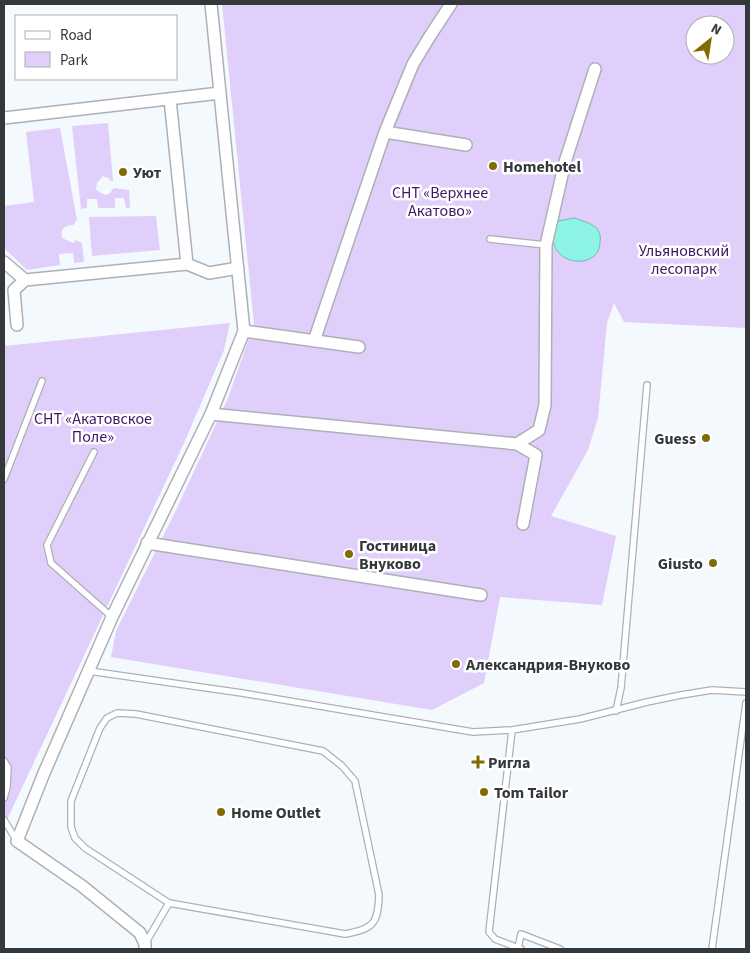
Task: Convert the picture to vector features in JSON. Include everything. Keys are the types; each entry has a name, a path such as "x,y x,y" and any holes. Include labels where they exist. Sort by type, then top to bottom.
{"street":[{"path":"145,946 140,934 82,886 17,841 44,773 112,617 211,414 244,331 211,4"},
{"path":"314,341 385,132 414,64 451,4"},
{"path":"517,444 539,430 545,405 546,245 565,162 595,70"},
{"path":"4,118 220,93"},
{"path":"170,99 188,264"},
{"path":"385,132 466,145"},
{"path":"4,262 25,280"},
{"path":"17,325 14,290 25,280 188,264 209,273 238,268"},
{"path":"244,331 359,347"},
{"path":"211,414 517,444 536,455 523,524"},
{"path":"148,543 481,595"}],"lane":[{"path":"490,239 546,245"},
{"path":"4,480 42,381"},
{"path":"616,711 622,688 647,385"},
{"path":"94,452 47,545 51,563 112,617"},
{"path":"89,671 242,693 473,732 512,730 580,719 647,702 712,690 746,692"},
{"path":"712,949 746,704"},
{"path":"117,713 136,714 323,751 342,766 355,781 379,895 378,912 373,925 362,931 346,934 169,903 85,848 75,838 71,827 71,801 100,728 107,718 117,713"},
{"path":"512,730 489,927 491,936 520,949 521,934 551,948 560,949"},
{"path":"4,761 8,767 7,787 4,798"},
{"path":"4,820 17,841"},
{"path":"145,946 169,903"},
{"path":"499,949 501,942"}],"green space":[{"name":"СНТ «Верхнее Акатово»","path":"222,4 746,4 746,328 624,322 614,303 607,323 598,418 588,450 551,516 616,536 602,605 500,597 484,683 432,710 111,657 116,631 177,508 228,398 254,324"},
{"path":"108,123 113,181 103,176 97,183 96,190 105,195 109,194 114,188 129,190 130,208 126,208 124,198 115,198 115,208 98,208 97,199 87,199 87,208 81,209 72,126"},
{"path":"60,128 77,220 73,225 63,228 62,238 73,243 76,240 82,243 84,262 74,263 73,253 59,254 60,265 27,270 4,248 4,206 34,202 26,132"},
{"path":"156,216 160,250 92,256 89,217"},
{"name":"СНТ «Акатовское Поле»","path":"230,323 224,350 184,443 4,826 4,346"}],"shaded area":[{"path":"574,218 587,222 598,230 600,234 598,251 593,257 585,261 567,259 560,254 555,246 553,234 558,221"}],"place":[{"name":"Homehotel","path":"493,166"},
{"name":"Уют","path":"123,172"},
{"name":"Guess","path":"706,438"},
{"name":"Гостиница Внуково","path":"349,554"},
{"name":"Giusto","path":"713,563"},
{"name":"Александрия-Внуково","path":"456,664"},
{"name":"Ригла","path":"478,762"},
{"name":"Tom Tailor","path":"484,792"},
{"name":"Home Outlet","path":"221,812"}],"park label":[{"name":"Ульяновский лесопарк","path":"684,259"}]}
